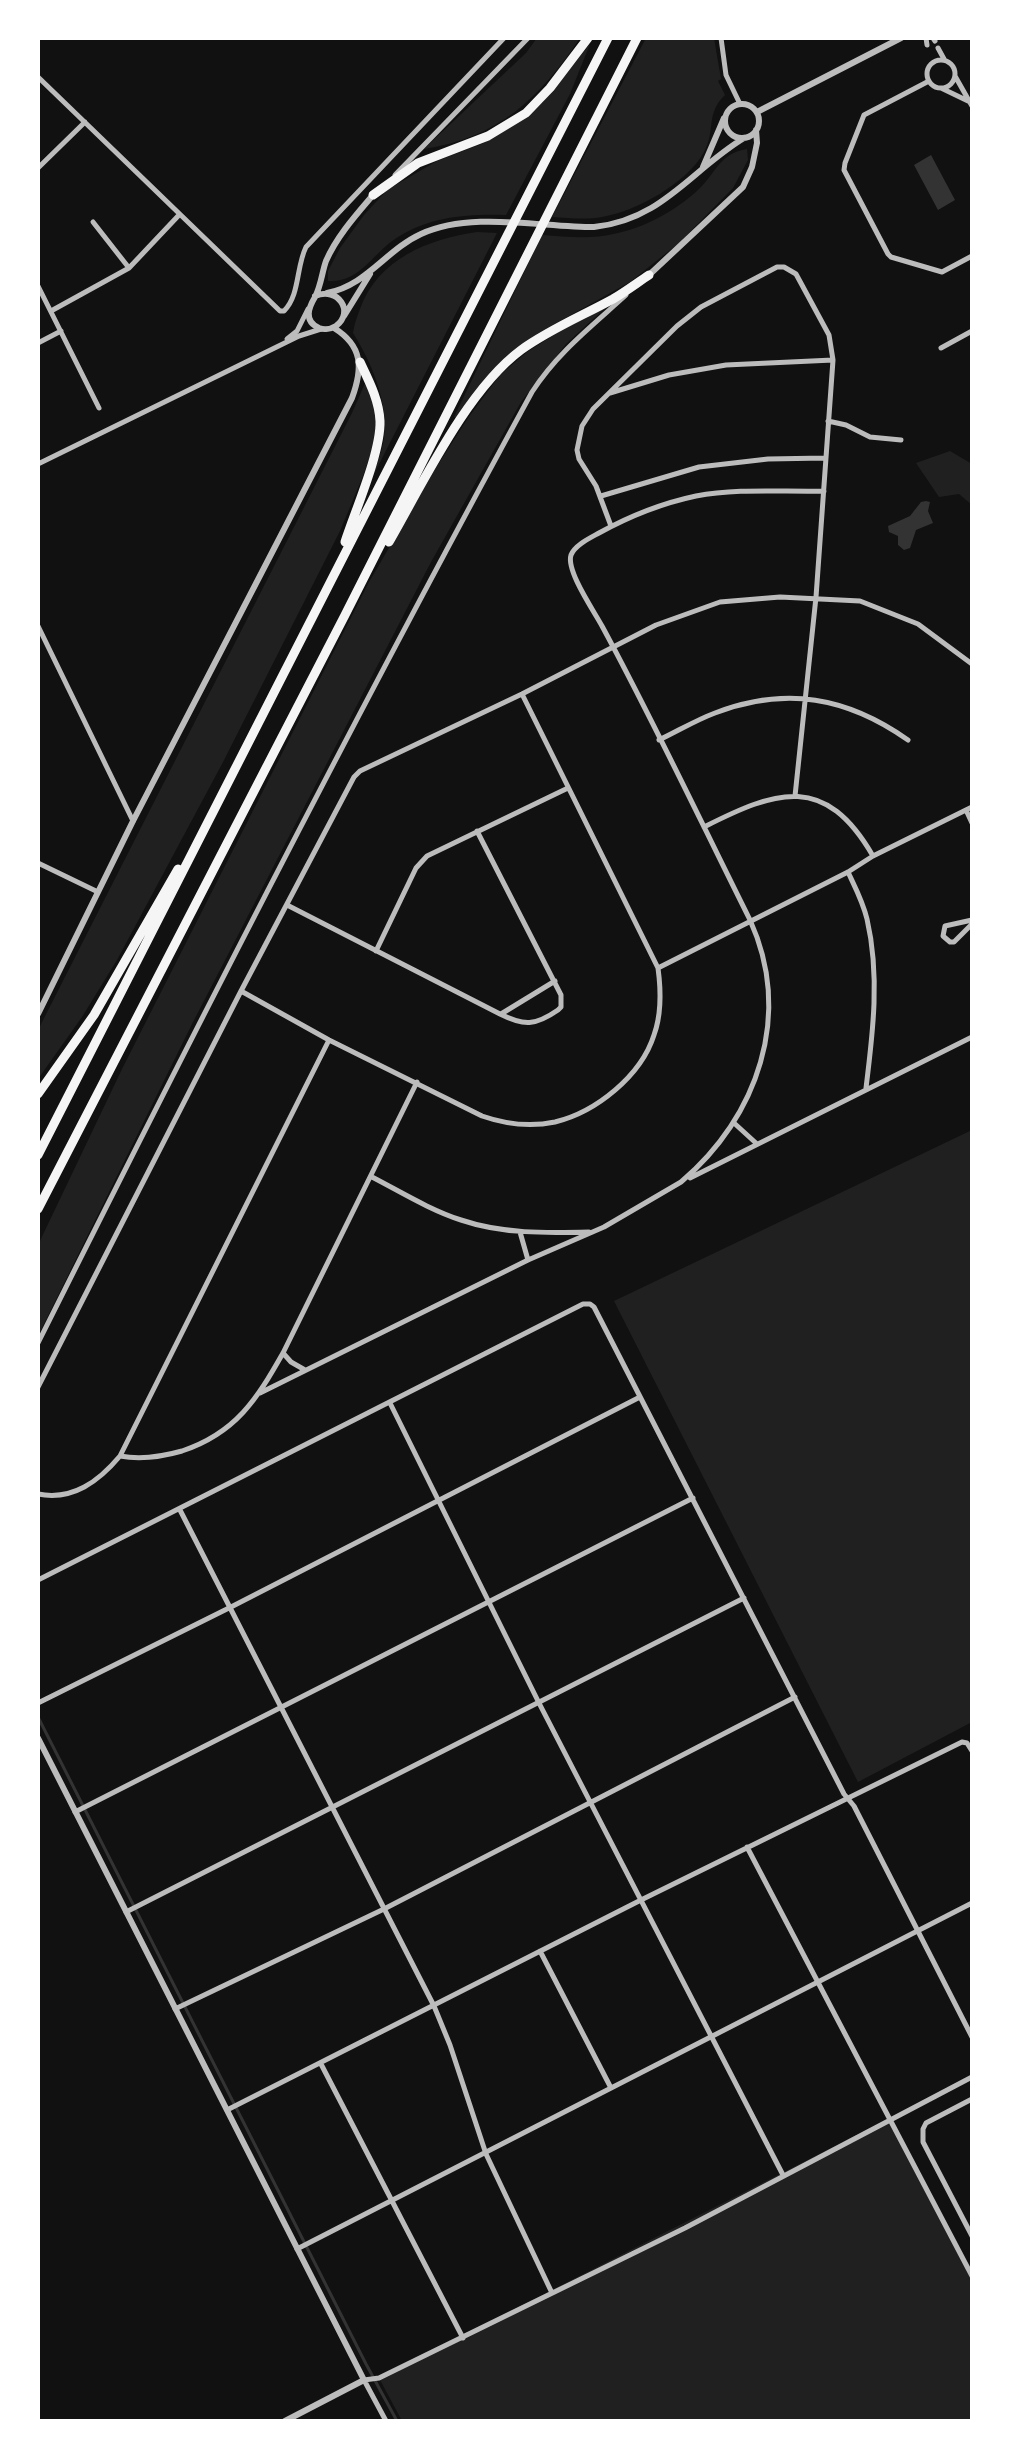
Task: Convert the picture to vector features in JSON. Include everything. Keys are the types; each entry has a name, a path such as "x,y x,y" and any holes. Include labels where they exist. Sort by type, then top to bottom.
{"highway":[{"path":"373,195 418,163 488,136 517,119 550,88 588,38"},
{"path":"38,1155 608,38"},
{"path":"38,1209 344,617 637,38"},
{"path":"344,617 467,409 496,373 519,352 548,333 614,298 649,275"},
{"path":"335,572 378,439 378,406 360,362"},
{"path":"38,1094 115,981 253,734"},
{"path":"38,1216 52,1182"}],"street":[{"path":"38,77 276,309 284,311 292,299 306,247 504,38"},
{"path":"280,345 297,331 315,296 331,251 343,231 373,195 417,154 528,38"},
{"path":"721,38 726,75 740,104"},
{"path":"757,112 901,38"},
{"path":"935,42 944,60 952,66 971,104"},
{"path":"928,45 935,61"},
{"path":"944,60 935,61 928,67 929,81 971,104"},
{"path":"941,87 949,85 954,74"},
{"path":"929,81 861,119 844,170 891,257 942,272 972,256"},
{"path":"38,1343 206,1006 424,589 532,392 567,348 743,187 752,167 759,121 757,112 750,105 740,104 728,111 699,173"},
{"path":"728,111 725,120 728,129 735,136 744,138"},
{"path":"38,168 85,122"},
{"path":"315,296 343,289 422,234 454,224 605,226 637,216 676,193 728,147 756,130"},
{"path":"51,311 129,268 179,215"},
{"path":"93,222 129,268"},
{"path":"611,526 601,504 601,496 579,459 577,441 593,409 687,317 711,300 777,267 784,267 796,274 829,335 833,360 816,597 795,796"},
{"path":"334,328 372,271"},
{"path":"38,286 99,408"},
{"path":"327,293 342,302 342,319"},
{"path":"308,309 312,323 322,329"},
{"path":"38,464 307,332 334,328 348,338 360,362 358,383 349,406 133,821 38,1014"},
{"path":"38,343 61,331"},
{"path":"941,348 972,331"},
{"path":"606,395 669,375 726,365 833,360"},
{"path":"828,421 870,437 901,440"},
{"path":"601,496 699,467 768,459 825,458"},
{"path":"681,1182 707,1157 734,1123 761,1063 768,1022 765,964 750,920 570,564 573,550 611,526 696,496 824,491"},
{"path":"38,1387 241,991 354,777 360,771 674,617 720,602 780,597 860,601 926,629 972,664"},
{"path":"38,626 133,821"},
{"path":"241,991 329,1040 482,1116 503,1122 554,1122 588,1108 618,1086 645,1055 654,1036 660,1009 658,968 522,694"},
{"path":"659,740 732,707 757,701 805,699 828,701 852,709 908,740"},
{"path":"376,951 420,862 438,849 568,788"},
{"path":"704,827 753,804 780,796 810,797 834,809 865,841 873,856"},
{"path":"658,968 969,809 972,823"},
{"path":"287,905 500,1014 530,1024 561,1007 561,995 477,831"},
{"path":"38,863 98,892"},
{"path":"848,872 867,918 874,977 874,1022 866,1088"},
{"path":"972,922 954,942 943,936 945,926 972,922"},
{"path":"500,1014 555,981"},
{"path":"260,1393 528,1260 594,1231 681,1182 972,1037"},
{"path":"38,1494 59,1496 72,1493 94,1482 120,1456 329,1040"},
{"path":"120,1456 151,1458 198,1446 229,1427 260,1393 372,1177 417,1082"},
{"path":"734,1123 757,1144"},
{"path":"372,1177 441,1213 492,1229 520,1232 594,1231"},
{"path":"520,1232 528,1260"},
{"path":"38,1580 583,1304 590,1304 972,2037"},
{"path":"283,1353 291,1362 306,1370"},
{"path":"38,1703 640,1397"},
{"path":"390,1403 539,1703 783,2175"},
{"path":"77,1811 693,1498"},
{"path":"180,1510 434,2006 486,2154 552,2293"},
{"path":"128,1911 744,1598"},
{"path":"177,2008 384,1909 795,1697"},
{"path":"38,1738 386,2421"},
{"path":"229,2109 641,1900 962,1742 972,1751"},
{"path":"747,1847 972,2276"},
{"path":"299,2248 972,1903"},
{"path":"540,1951 611,2088"},
{"path":"321,2064 463,2338"},
{"path":"285,2421 366,2380 379,2378 463,2338 685,2228 972,2077"},
{"path":"972,2099 926,2123 922,2135 972,2236"}],"shaded area":[{"path":"537,38 580,38 549,79 515,112 474,135 424,149 526,53"},
{"path":"646,38 714,38 721,79 718,81 725,95 715,109 704,152 673,185 630,209 596,218 552,217"},
{"path":"590,44 570,94 506,215 464,216 424,225 389,243 358,272 328,281 328,271 340,248 387,190 437,161 484,143 519,122 543,102"},
{"path":"747,149 748,160 733,188 679,243 630,282 542,331 515,350 457,418 454,417 542,235 606,235 636,228 678,206 701,187 725,158"},
{"path":"931,155 955,200 938,210 914,165"},
{"path":"477,232 497,233 374,474 383,442 384,410 372,370 353,333 360,309 379,277 407,254 441,240"},
{"path":"604,309 566,344 521,402 431,562 192,1024 38,1336 38,1245 123,1067 369,582 434,471 500,375 527,352 565,328"},
{"path":"366,381 376,417 375,441 340,531 222,764 117,960 38,1079 38,1030"},
{"path":"950,451 972,464 972,505 959,494 939,497 916,463"},
{"path":"921,502 930,502 928,511 933,523 916,530 910,548 904,550 898,545 898,536 889,532 888,526 910,516"},
{"path":"972,1130 972,1722 858,1782 614,1301"},
{"path":"890,2118 972,2278 972,2421 402,2421 379,2378"}],"waterway":[{"path":"38,1717 397,2421"}]}
